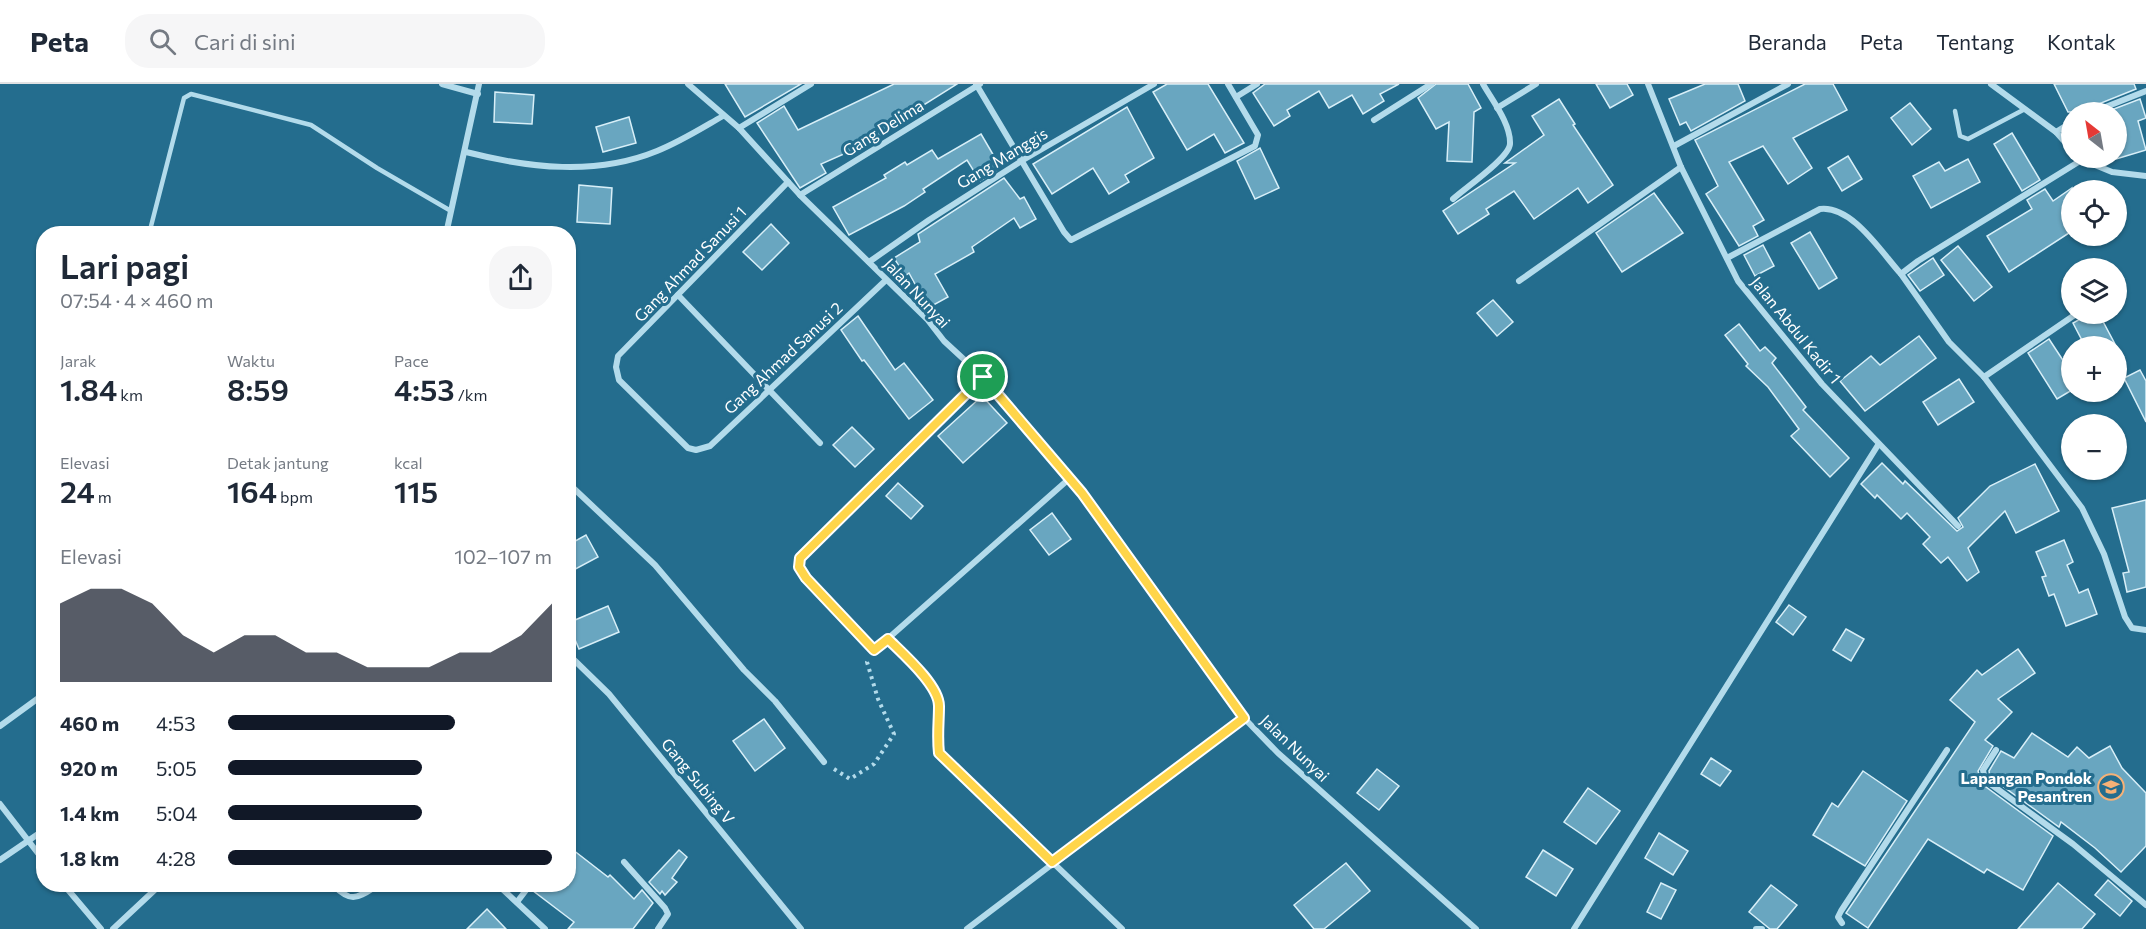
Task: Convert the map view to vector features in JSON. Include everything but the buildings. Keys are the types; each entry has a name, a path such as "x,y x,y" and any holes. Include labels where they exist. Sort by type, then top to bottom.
{"street":[{"path":"442,84 478,94"},
{"path":"448,226 479,84"},
{"name":"Jalan Nunyai","path":"688,84 739,128 800,195 927,319 944,341 983,377 1070,478 1244,718 1278,753 1476,929"},
{"path":"739,128 811,84"},
{"path":"978,84 1068,238 1077,239 1256,146 1258,135 1228,84"},
{"name":"Gang Delima","path":"800,195 978,84"},
{"name":"Gang Manggis","path":"869,262 928,220 1023,160 1154,84"},
{"path":"1236,97 1257,84"},
{"path":"1374,120 1431,84"},
{"path":"1453,199 1508,152 1508,132 1483,84"},
{"path":"1497,108 1536,84"},
{"name":"Jalan Abdul Kadir 1","path":"1648,84 1681,167 1727,258 1755,304 1878,446 1958,526"},
{"path":"1674,146 1788,84"},
{"path":"1991,84 2061,138"},
{"path":"2118,102 2146,91"},
{"path":"466,152 506,163 591,167 657,151 723,116"},
{"path":"2056,132 2061,129"},
{"path":"1520,281 1681,167"},
{"path":"1901,274 2065,168"},
{"path":"2102,168 2112,172 2146,176"},
{"name":"Gang Ahmad Sanusi 1","path":"696,450 688,448 619,380 616,367 618,356 788,182"},
{"path":"1727,258 1820,209 1828,208 1849,215 1901,274 1948,342 1984,377 2082,508 2104,554 2125,617 2132,628 2146,630"},
{"name":"Gang Ahmad Sanusi 2","path":"696,450 710,446 886,280"},
{"path":"678,295 820,443"},
{"path":"1984,377 2061,324"},
{"path":"983,377 800,558 799,567 806,578 874,650 1070,478"},
{"path":"1574,929 1878,446"},
{"path":"576,491 655,565 744,670 775,701 824,762"},
{"path":"888,639 926,678 939,703 936,728 939,753 1122,929"},
{"name":"Gang Subing V","path":"576,662 609,694 801,929"},
{"path":"0,726 36,700"},
{"path":"967,929 1244,718"},
{"path":"1849,929 1840,926 1841,911 1947,750"},
{"path":"1996,750 1983,770 1985,780 2073,844 2146,905"},
{"path":"0,804 36,852"},
{"path":"0,861 36,836"},
{"path":"624,861 667,911 658,929"},
{"path":"70,892 101,929"},
{"path":"113,929 153,892"},
{"path":"340,892 345,897 356,898 366,892"},
{"path":"506,892 545,929"},
{"path":"517,902 525,892"},
{"path":"1756,929 1761,929"}],"lane":[{"path":"151,226 186,95 311,125 377,168 452,211"},
{"path":"1955,111 1960,136 1968,139 2025,109"}],"path":[{"path":"824,762 850,779 874,764 894,734 878,699 867,662 874,650"}],"place":[{"name":"Lapangan Pondok Pesantren","path":"2111,787"}],"route":[{"path":"983,377 1082,493 1244,718 1052,862 939,753 936,728 939,703 926,678 888,639 874,650 806,578 799,567 800,558 983,377"}]}
